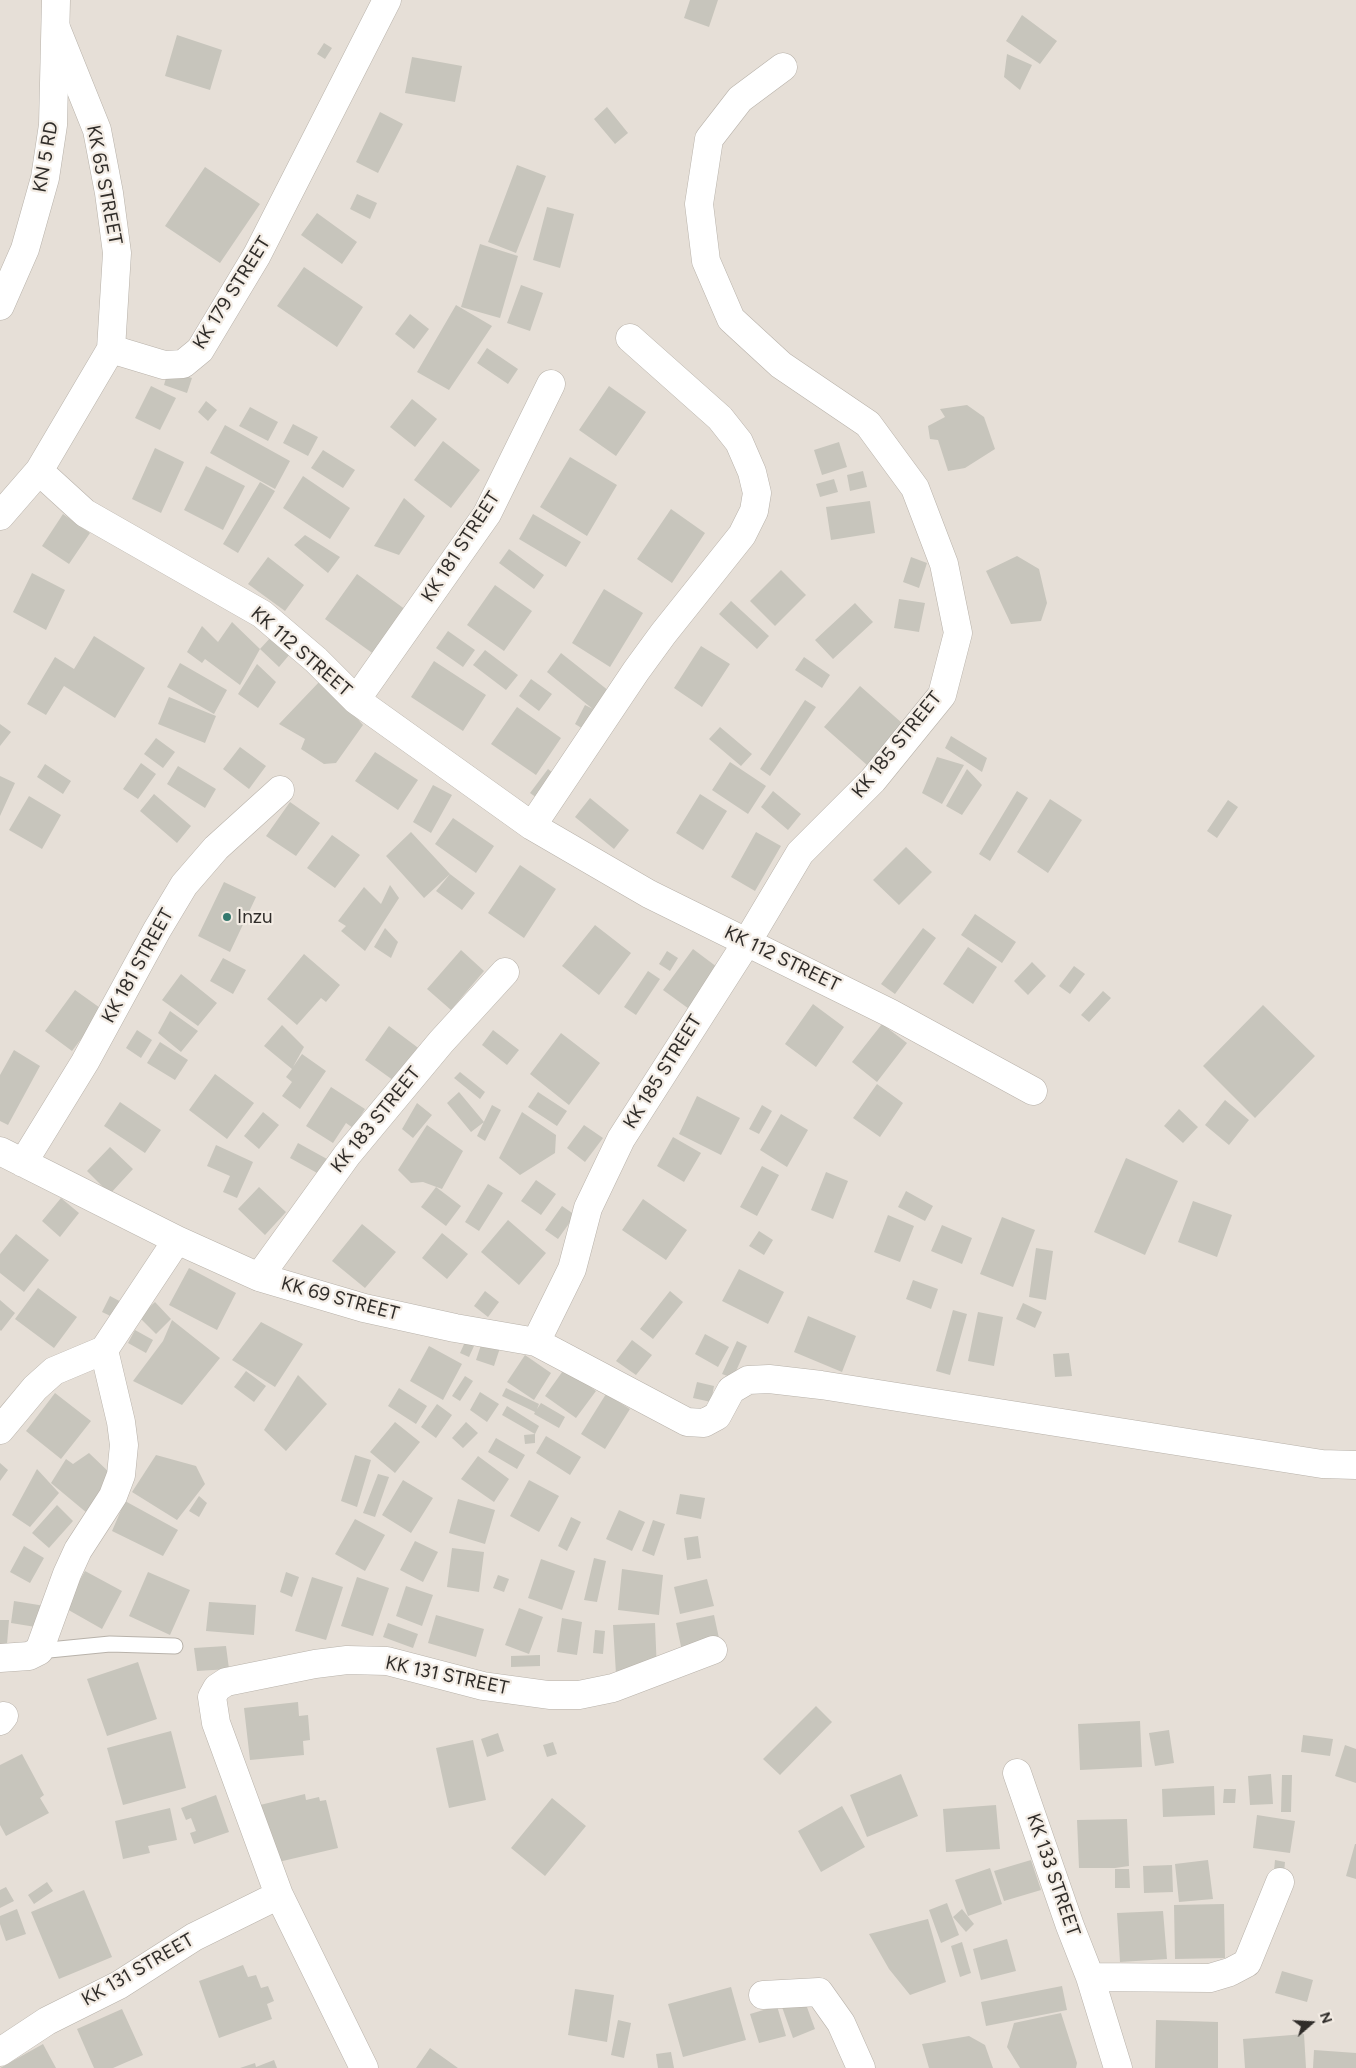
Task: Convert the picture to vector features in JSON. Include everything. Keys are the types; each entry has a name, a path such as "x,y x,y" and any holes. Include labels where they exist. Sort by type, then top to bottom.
{"street":[{"name":"KN 5 RD","path":"0,306 25,249 45,178 53,125 56,0"},
{"name":"KK 179 STREET","path":"111,349 164,365 183,364 200,350 258,255 388,0"},
{"name":"KK 65 STREET","path":"56,28 97,130 109,194 117,253 111,349"},
{"name":"KK 185 STREET","path":"536,1342 572,1269 588,1208 621,1139 800,853 873,780 942,695 958,634 944,564 914,488 868,424 781,365 731,319 706,260 699,204 709,139 740,99 783,67"},
{"path":"532,826 663,634 742,535 754,512 757,493 752,472 739,442 720,418 630,338"},
{"path":"0,516 39,471 111,349"},
{"name":"KK 181 STREET","path":"356,700 487,514 551,384"},
{"name":"KK 112 STREET","path":"39,471 85,512 262,614 316,660 356,700 532,826 649,894 890,1012 1033,1091"},
{"name":"KK 181 STREET","path":"12,1157 85,1062 157,930 184,886 216,848 280,790"},
{"name":"KK 183 STREET","path":"259,1277 347,1155 441,1042 505,972"},
{"name":"KK 69 STREET","path":"12,1157 177,1240 259,1277 364,1308 455,1328 536,1342 687,1422 704,1424 717,1416 731,1390 748,1380 769,1379 840,1388 1322,1464 1356,1465"},
{"path":"0,1430 36,1388 54,1371 104,1350 177,1240"},
{"path":"0,1658 29,1656 39,1651 66,1574 78,1550 113,1496 121,1475 124,1445 122,1430 104,1350"},
{"name":"KK 131 STREET","path":"364,2068 279,1895 216,1723 212,1697 217,1688 226,1682 339,1661 387,1661 483,1686 549,1695 579,1695 613,1688 713,1650"},
{"name":"KK 133 STREET","path":"1017,1773 1070,1926 1090,1977 1118,2068"},
{"path":"1090,1977 1210,1978 1230,1972 1247,1963 1280,1882"},
{"name":"KK 131 STREET","path":"0,2052 47,2021 119,1985 194,1937 279,1895"},
{"path":"763,1996 819,1992 842,2024 861,2068"}],"lane":[{"path":"39,1651 110,1644 175,1646"}],"building":[{"path":"690,0 718,0 709,27 684,18"},
{"path":"1022,15 1057,41 1040,64 1006,41"},
{"path":"177,35 222,50 210,90 165,76"},
{"path":"324,43 332,48 325,59 317,54"},
{"path":"1007,54 1032,65 1020,90 1004,77"},
{"path":"412,57 462,66 455,102 405,93"},
{"path":"607,107 628,133 615,144 594,119"},
{"path":"380,112 403,124 378,173 356,162"},
{"path":"517,165 546,176 516,253 488,242"},
{"path":"205,167 260,204 220,263 165,226"},
{"path":"357,194 377,203 370,219 350,209"},
{"path":"547,207 574,214 560,268 533,260"},
{"path":"317,213 357,242 342,264 301,235"},
{"path":"480,244 518,256 500,318 461,307"},
{"path":"304,267 363,307 337,347 277,306"},
{"path":"521,285 543,293 530,331 507,323"},
{"path":"456,305 492,326 449,390 417,372"},
{"path":"410,314 429,329 414,349 395,334"},
{"path":"487,348 518,369 508,384 477,363"},
{"path":"168,371 192,378 187,393 164,385"},
{"path":"151,386 176,398 160,430 135,418"},
{"path":"609,386 646,412 616,456 579,430"},
{"path":"412,399 437,419 415,447 390,427"},
{"path":"206,401 217,410 208,421 198,412"},
{"path":"967,405 984,417 995,449 965,468 948,471 938,440 930,439 928,426 945,417 940,409"},
{"path":"250,407 278,422 268,441 239,426"},
{"path":"293,424 318,437 308,456 283,443"},
{"path":"225,425 290,461 275,489 210,453"},
{"path":"443,441 480,470 451,508 414,480"},
{"path":"839,442 847,467 822,475 814,450"},
{"path":"155,448 184,462 161,513 132,499"},
{"path":"323,450 355,470 343,488 311,468"},
{"path":"570,457 617,485 587,536 540,507"},
{"path":"206,466 245,486 223,530 184,510"},
{"path":"863,471 867,487 850,491 847,475"},
{"path":"303,476 350,508 330,539 283,508"},
{"path":"834,479 838,492 820,497 816,484"},
{"path":"260,482 275,491 238,553 223,544"},
{"path":"404,498 425,516 399,555 374,546"},
{"path":"870,501 875,533 831,540 826,507"},
{"path":"671,509 705,533 672,583 637,559"},
{"path":"63,514 90,533 69,564 42,546"},
{"path":"533,514 581,542 566,567 519,539"},
{"path":"305,535 340,557 328,573 294,545"},
{"path":"509,549 544,575 534,589 499,563"},
{"path":"1017,556 1039,569 1047,603 1041,621 1011,624 986,571"},
{"path":"268,557 304,585 285,611 248,584"},
{"path":"911,557 927,563 919,588 903,582"},
{"path":"781,570 806,595 775,626 750,601"},
{"path":"32,573 65,590 46,630 13,612"},
{"path":"357,574 406,610 375,655 325,619"},
{"path":"495,585 532,611 504,651 467,625"},
{"path":"604,589 643,613 610,667 572,643"},
{"path":"899,599 925,603 919,632 894,628"},
{"path":"731,601 769,636 757,649 719,614"},
{"path":"855,603 873,622 833,659 815,640"},
{"path":"232,622 260,649 240,685 205,659 202,663 187,652 202,626 218,642"},
{"path":"448,631 475,650 463,667 436,648"},
{"path":"94,636 145,668 115,718 64,686 46,715 27,704 55,657 74,669"},
{"path":"271,637 290,654 279,667 260,649"},
{"path":"701,646 730,664 702,707 674,688"},
{"path":"485,650 518,675 506,690 473,665"},
{"path":"561,653 609,691 594,710 547,672"},
{"path":"804,657 830,675 822,688 795,670"},
{"path":"434,661 486,695 463,731 411,697"},
{"path":"180,663 227,690 214,714 167,687"},
{"path":"257,664 276,682 258,708 238,694"},
{"path":"531,679 552,694 539,711 519,696"},
{"path":"321,680 363,725 336,763 324,764 301,749 305,739 279,724"},
{"path":"860,686 902,723 867,765 824,727"},
{"path":"169,697 216,716 205,743 158,724"},
{"path":"805,700 816,707 770,776 760,769"},
{"path":"585,705 595,710 585,730 575,724"},
{"path":"517,707 561,738 536,775 491,744"},
{"path":"0,724 11,732 0,746"},
{"path":"720,727 752,754 741,766 709,739"},
{"path":"951,736 987,758 982,772 945,748"},
{"path":"156,738 175,752 163,768 144,754"},
{"path":"240,747 266,766 249,789 223,769"},
{"path":"375,752 418,780 398,810 355,781"},
{"path":"937,757 964,765 942,804 922,793"},
{"path":"730,762 766,786 748,814 712,790"},
{"path":"141,763 156,774 138,799 123,789"},
{"path":"45,764 71,781 63,794 37,777"},
{"path":"178,766 216,789 205,808 167,784"},
{"path":"548,769 558,777 540,800 530,793"},
{"path":"967,769 982,785 962,815 946,806"},
{"path":"0,776 15,783 0,816"},
{"path":"433,785 452,795 431,833 413,822"},
{"path":"773,791 801,814 788,830 761,807"},
{"path":"1017,791 1028,798 990,861 979,854"},
{"path":"154,794 191,826 177,843 140,811"},
{"path":"700,794 727,811 703,850 676,833"},
{"path":"29,796 61,815 42,849 9,830"},
{"path":"590,798 629,830 614,849 575,817"},
{"path":"1050,799 1082,820 1048,873 1017,852"},
{"path":"1228,800 1238,807 1217,838 1207,831"},
{"path":"290,802 320,823 296,856 266,836"},
{"path":"453,818 494,846 476,873 435,844"},
{"path":"411,832 450,874 424,898 386,856"},
{"path":"756,832 781,846 755,891 731,877"},
{"path":"332,835 360,855 335,888 307,868"},
{"path":"906,847 932,872 899,905 873,880"},
{"path":"520,865 556,889 524,938 488,913"},
{"path":"450,874 475,893 462,910 436,891"},
{"name":"Inzu","path":"224,882 256,897 230,952 198,936"},
{"path":"390,885 399,898 365,951 341,931 346,926 338,921 364,887 381,904"},
{"path":"975,914 1016,942 1002,963 961,935"},
{"path":"595,925 631,953 599,995 562,966"},
{"path":"385,928 398,942 391,958 374,947"},
{"path":"923,928 936,938 895,994 881,984"},
{"path":"968,947 997,967 973,1004 943,984"},
{"path":"693,949 725,973 696,1014 663,990"},
{"path":"461,950 484,971 451,1010 427,989"},
{"path":"667,951 678,958 670,971 659,964"},
{"path":"304,954 340,985 326,1002 321,998 297,1025 267,999"},
{"path":"223,958 246,970 233,994 210,981"},
{"path":"1032,962 1046,976 1028,995 1014,981"},
{"path":"1074,966 1085,974 1070,994 1059,986"},
{"path":"648,971 660,979 636,1015 624,1007"},
{"path":"181,974 217,1003 198,1026 162,1000"},
{"path":"75,990 103,1010 72,1051 45,1031"},
{"path":"1103,991 1111,998 1089,1022 1081,1015"},
{"path":"813,1004 844,1027 816,1067 785,1044"},
{"path":"1263,1005 1315,1056 1255,1118 1203,1066"},
{"path":"170,1011 198,1031 181,1052 158,1033"},
{"path":"882,1024 907,1043 877,1082 852,1062"},
{"path":"282,1025 304,1047 293,1067 302,1054 326,1071 300,1109 282,1096 292,1082 286,1077 292,1069 264,1046"},
{"path":"389,1026 421,1050 397,1083 365,1060"},
{"path":"137,1030 152,1040 141,1058 126,1048"},
{"path":"493,1030 519,1050 507,1065 482,1045"},
{"path":"561,1033 600,1063 569,1105 530,1074"},
{"path":"160,1042 188,1060 175,1080 147,1063"},
{"path":"14,1050 40,1066 8,1125 0,1121 0,1075"},
{"path":"460,1072 485,1092 480,1099 454,1078"},
{"path":"215,1074 254,1103 227,1139 189,1110"},
{"path":"877,1084 903,1103 880,1137 853,1118"},
{"path":"331,1087 365,1109 353,1128 346,1123 333,1143 306,1126"},
{"path":"459,1092 484,1122 471,1132 447,1103"},
{"path":"538,1092 567,1111 557,1126 528,1107"},
{"path":"697,1096 740,1118 721,1155 679,1134"},
{"path":"1225,1100 1249,1120 1229,1145 1205,1125"},
{"path":"120,1102 161,1130 145,1153 104,1126"},
{"path":"417,1103 432,1115 413,1138 402,1129"},
{"path":"492,1105 501,1110 485,1141 477,1136"},
{"path":"762,1105 772,1111 759,1134 749,1129"},
{"path":"1179,1109 1198,1127 1183,1143 1164,1126"},
{"path":"263,1112 279,1125 259,1149 244,1136"},
{"path":"522,1112 556,1135 555,1153 520,1175 499,1158"},
{"path":"781,1114 808,1130 787,1167 760,1150"},
{"path":"427,1125 463,1151 442,1189 423,1182 411,1183 398,1170"},
{"path":"584,1125 603,1138 585,1162 567,1148"},
{"path":"673,1137 701,1153 684,1182 657,1166"},
{"path":"298,1143 327,1159 319,1174 290,1158"},
{"path":"216,1145 253,1162 237,1198 223,1192 230,1176 207,1166"},
{"path":"110,1147 133,1169 110,1194 87,1171"},
{"path":"1126,1158 1178,1181 1145,1255 1094,1232"},
{"path":"762,1166 779,1175 757,1216 740,1207"},
{"path":"826,1172 848,1181 833,1219 811,1210"},
{"path":"536,1180 556,1194 541,1215 521,1201"},
{"path":"488,1184 503,1193 479,1231 465,1222"},
{"path":"259,1187 286,1212 265,1235 238,1209"},
{"path":"436,1187 461,1206 446,1226 421,1207"},
{"path":"906,1191 933,1206 925,1221 898,1207"},
{"path":"61,1198 79,1213 60,1237 42,1221"},
{"path":"643,1199 687,1230 666,1260 622,1230"},
{"path":"1193,1201 1232,1215 1217,1257 1178,1242"},
{"path":"562,1206 575,1215 558,1239 545,1230"},
{"path":"888,1215 914,1226 900,1262 874,1252"},
{"path":"1002,1217 1035,1230 1013,1287 980,1274"},
{"path":"508,1220 546,1253 519,1285 481,1252"},
{"path":"362,1224 396,1252 365,1288 332,1261"},
{"path":"942,1225 972,1238 962,1264 931,1251"},
{"path":"759,1231 773,1240 764,1255 749,1246"},
{"path":"442,1233 468,1254 447,1279 422,1258"},
{"path":"16,1234 49,1260 24,1292 0,1273 0,1254"},
{"path":"1036,1248 1053,1251 1046,1300 1029,1297"},
{"path":"189,1268 236,1293 217,1330 169,1305"},
{"path":"739,1269 784,1292 768,1324 722,1301"},
{"path":"913,1280 938,1289 931,1309 906,1299"},
{"path":"38,1288 77,1317 54,1348 15,1319"},
{"path":"485,1291 499,1302 488,1317 474,1306"},
{"path":"670,1291 683,1302 653,1339 640,1329"},
{"path":"110,1296 127,1305 119,1320 102,1312"},
{"path":"0,1300 15,1313 1,1331 0,1330"},
{"path":"155,1302 171,1319 156,1334 139,1317"},
{"path":"1023,1303 1042,1312 1035,1328 1016,1319"},
{"path":"953,1310 967,1314 950,1375 936,1371"},
{"path":"978,1312 1003,1317 994,1366 968,1361"},
{"path":"808,1316 856,1336 842,1372 794,1352"},
{"path":"172,1320 220,1358 182,1405 133,1381 163,1341"},
{"path":"261,1322 303,1344 275,1387 232,1360"},
{"path":"135,1330 153,1340 146,1353 128,1343"},
{"path":"705,1334 729,1347 718,1367 695,1354"},
{"path":"632,1340 652,1355 636,1375 616,1361"},
{"path":"737,1341 747,1346 733,1378 722,1374"},
{"path":"465,1342 474,1346 469,1357 460,1353"},
{"path":"482,1342 500,1348 494,1366 476,1360"},
{"path":"429,1346 462,1364 443,1400 410,1381"},
{"path":"1069,1353 1072,1376 1055,1377 1053,1354"},
{"path":"525,1355 551,1373 534,1400 507,1382"},
{"path":"565,1368 596,1391 576,1418 545,1396"},
{"path":"246,1371 266,1386 254,1402 234,1387"},
{"path":"298,1375 327,1404 286,1451 264,1430"},
{"path":"465,1376 473,1381 460,1401 452,1396"},
{"path":"697,1382 714,1386 711,1402 693,1398"},
{"path":"399,1388 427,1406 416,1424 388,1406"},
{"path":"506,1388 539,1404 537,1409 541,1403 565,1417 559,1428 534,1414 535,1412 502,1396"},
{"path":"480,1392 499,1404 487,1422 470,1410"},
{"path":"55,1393 91,1421 61,1459 26,1431"},
{"path":"606,1394 630,1409 605,1449 581,1434"},
{"path":"437,1404 452,1415 436,1438 421,1427"},
{"path":"507,1406 539,1426 535,1434 502,1415"},
{"path":"395,1422 420,1442 395,1473 370,1452"},
{"path":"466,1422 478,1433 463,1448 452,1438"},
{"path":"535,1434 535,1443 525,1444 524,1435"},
{"path":"546,1436 581,1457 570,1475 536,1453"},
{"path":"496,1438 525,1455 517,1469 488,1452"},
{"path":"89,1453 111,1474 87,1513 51,1483 66,1459 73,1464"},
{"path":"156,1455 196,1466 205,1484 177,1520 132,1492"},
{"path":"355,1455 371,1460 357,1507 341,1501"},
{"path":"478,1456 509,1479 494,1502 461,1479"},
{"path":"0,1463 8,1470 0,1481"},
{"path":"37,1469 59,1493 30,1527 12,1515"},
{"path":"378,1474 389,1477 375,1517 363,1513"},
{"path":"403,1480 433,1498 411,1533 382,1515"},
{"path":"529,1480 559,1496 539,1532 510,1516"},
{"path":"680,1494 705,1498 701,1519 676,1514"},
{"path":"199,1496 207,1503 199,1517 189,1511"},
{"path":"458,1499 495,1510 485,1544 449,1533"},
{"path":"125,1501 178,1530 163,1556 112,1531"},
{"path":"57,1505 73,1521 49,1548 32,1533"},
{"path":"619,1510 645,1522 632,1551 606,1539"},
{"path":"571,1517 581,1522 567,1551 558,1546"},
{"path":"355,1519 385,1535 365,1571 335,1554"},
{"path":"653,1520 665,1524 654,1556 642,1551"},
{"path":"698,1536 701,1558 687,1560 684,1538"},
{"path":"415,1541 438,1552 423,1582 400,1570"},
{"path":"24,1546 44,1558 30,1583 10,1572"},
{"path":"452,1548 484,1552 479,1592 447,1587"},
{"path":"594,1558 606,1561 597,1602 584,1600"},
{"path":"541,1559 575,1571 562,1610 528,1598"},
{"path":"622,1569 663,1575 659,1615 618,1610"},
{"path":"85,1571 122,1591 102,1629 65,1608"},
{"path":"148,1572 190,1590 170,1635 129,1616"},
{"path":"286,1572 299,1577 292,1597 280,1592"},
{"path":"498,1575 509,1579 504,1592 493,1588"},
{"path":"312,1577 343,1587 326,1640 295,1631"},
{"path":"357,1577 389,1588 373,1636 341,1626"},
{"path":"707,1579 714,1606 680,1614 674,1587"},
{"path":"406,1586 433,1595 422,1626 396,1616"},
{"path":"14,1601 45,1606 42,1628 11,1623"},
{"path":"209,1602 256,1605 254,1635 206,1631"},
{"path":"519,1608 543,1617 529,1654 505,1645"},
{"path":"436,1615 484,1629 476,1657 428,1643"},
{"path":"714,1615 720,1643 682,1651 676,1623"},
{"path":"562,1618 582,1622 577,1655 557,1652"},
{"path":"0,1620 9,1620 7,1644 0,1644"},
{"path":"388,1623 418,1634 413,1648 383,1637"},
{"path":"655,1623 657,1672 616,1674 613,1625"},
{"path":"595,1630 605,1631 603,1654 593,1653"},
{"path":"226,1646 229,1669 197,1671 194,1648"},
{"path":"540,1655 540,1666 511,1667 511,1656"},
{"path":"138,1662 157,1719 107,1736 87,1679"},
{"path":"298,1702 299,1716 308,1715 310,1740 303,1741 304,1755 250,1760 244,1708"},
{"path":"816,1706 832,1722 780,1775 763,1759"},
{"path":"1140,1721 1142,1767 1080,1770 1078,1724"},
{"path":"1169,1730 1174,1763 1155,1766 1149,1733"},
{"path":"171,1731 186,1788 123,1805 107,1748"},
{"path":"498,1733 504,1751 487,1757 481,1739"},
{"path":"1303,1735 1333,1739 1330,1756 1301,1752"},
{"path":"473,1740 486,1800 449,1808 436,1748"},
{"path":"553,1742 557,1754 547,1757 543,1745"},
{"path":"1345,1745 1356,1749 1356,1783 1335,1776"},
{"path":"22,1754 44,1795 40,1798 49,1813 6,1836 0,1825 0,1765"},
{"path":"901,1774 918,1816 867,1837 850,1795"},
{"path":"1271,1774 1273,1804 1250,1805 1248,1776"},
{"path":"1282,1775 1292,1775 1291,1812 1281,1812"},
{"path":"1214,1786 1215,1815 1163,1817 1162,1789"},
{"path":"1224,1789 1236,1789 1235,1803 1223,1803"},
{"path":"305,1794 306,1800 319,1797 320,1801 326,1800 338,1848 270,1864 256,1806"},
{"path":"216,1795 229,1832 194,1844 190,1833 196,1831 191,1818 186,1820 181,1808"},
{"path":"552,1798 586,1826 545,1876 511,1848"},
{"path":"996,1805 1000,1849 946,1852 943,1809"},
{"path":"842,1806 865,1847 821,1872 798,1831"},
{"path":"170,1808 177,1840 148,1846 150,1853 123,1859 115,1821"},
{"path":"1257,1815 1295,1821 1290,1853 1253,1848"},
{"path":"1127,1819 1129,1866 1079,1868 1077,1820"},
{"path":"1356,1844 1356,1879 1346,1876"},
{"path":"1031,1860 1041,1890 1004,1901 994,1871"},
{"path":"1208,1860 1213,1899 1179,1902 1175,1864"},
{"path":"1275,1860 1285,1862 1283,1883 1273,1882"},
{"path":"1172,1865 1173,1892 1144,1893 1143,1866"},
{"path":"990,1868 1002,1904 968,1916 955,1880"},
{"path":"1115,1869 1129,1869 1130,1888 1115,1888"},
{"path":"47,1882 53,1891 34,1904 28,1895"},
{"path":"6,1887 14,1901 0,1908 0,1890"},
{"path":"84,1890 112,1957 59,1979 31,1912"},
{"path":"947,1903 959,1935 941,1943 929,1910"},
{"path":"1224,1904 1225,1958 1175,1959 1174,1905"},
{"path":"17,1909 26,1934 6,1941 0,1924 0,1916"},
{"path":"962,1909 974,1924 966,1932 953,1917"},
{"path":"1163,1911 1167,1959 1120,1962 1117,1913"},
{"path":"928,1919 946,1982 910,1995 889,1969 869,1934"},
{"path":"1007,1939 1016,1971 981,1980 973,1949"},
{"path":"962,1942 971,1973 960,1977 951,1946"},
{"path":"243,1965 248,1977 256,1975 261,1988 268,1986 274,2001 267,2004 272,2019 219,2038 199,1981"},
{"path":"1282,1971 1313,1980 1307,2002 1275,1993"},
{"path":"1062,1986 1067,2010 986,2026 981,2002"},
{"path":"731,1987 746,2040 683,2057 668,2004"},
{"path":"575,1989 614,1995 607,2042 568,2035"},
{"path":"804,1999 815,2029 793,2038 782,2007"},
{"path":"777,2006 786,2036 759,2043 750,2014"},
{"path":"122,2009 143,2055 113,2068 94,2068 77,2029"},
{"path":"1061,2013 1077,2063 1076,2068 1020,2068 1007,2047 1014,2023"},
{"path":"618,2020 631,2023 624,2058 611,2055"},
{"path":"1156,2020 1218,2022 1218,2068 1155,2068"},
{"path":"1304,2034 1306,2068 1245,2068 1243,2039"},
{"path":"969,2036 985,2045 993,2068 929,2068 922,2044"},
{"path":"43,2044 56,2068 0,2068"},
{"path":"430,2048 458,2068 416,2068"},
{"path":"1314,2050 1356,2053 1356,2068 1313,2068"},
{"path":"671,2052 674,2068 658,2068 656,2054"},
{"path":"274,2060 277,2068 240,2068 255,2063 256,2067"}],"place":[{"name":"Inzu","path":"227,917"}]}
